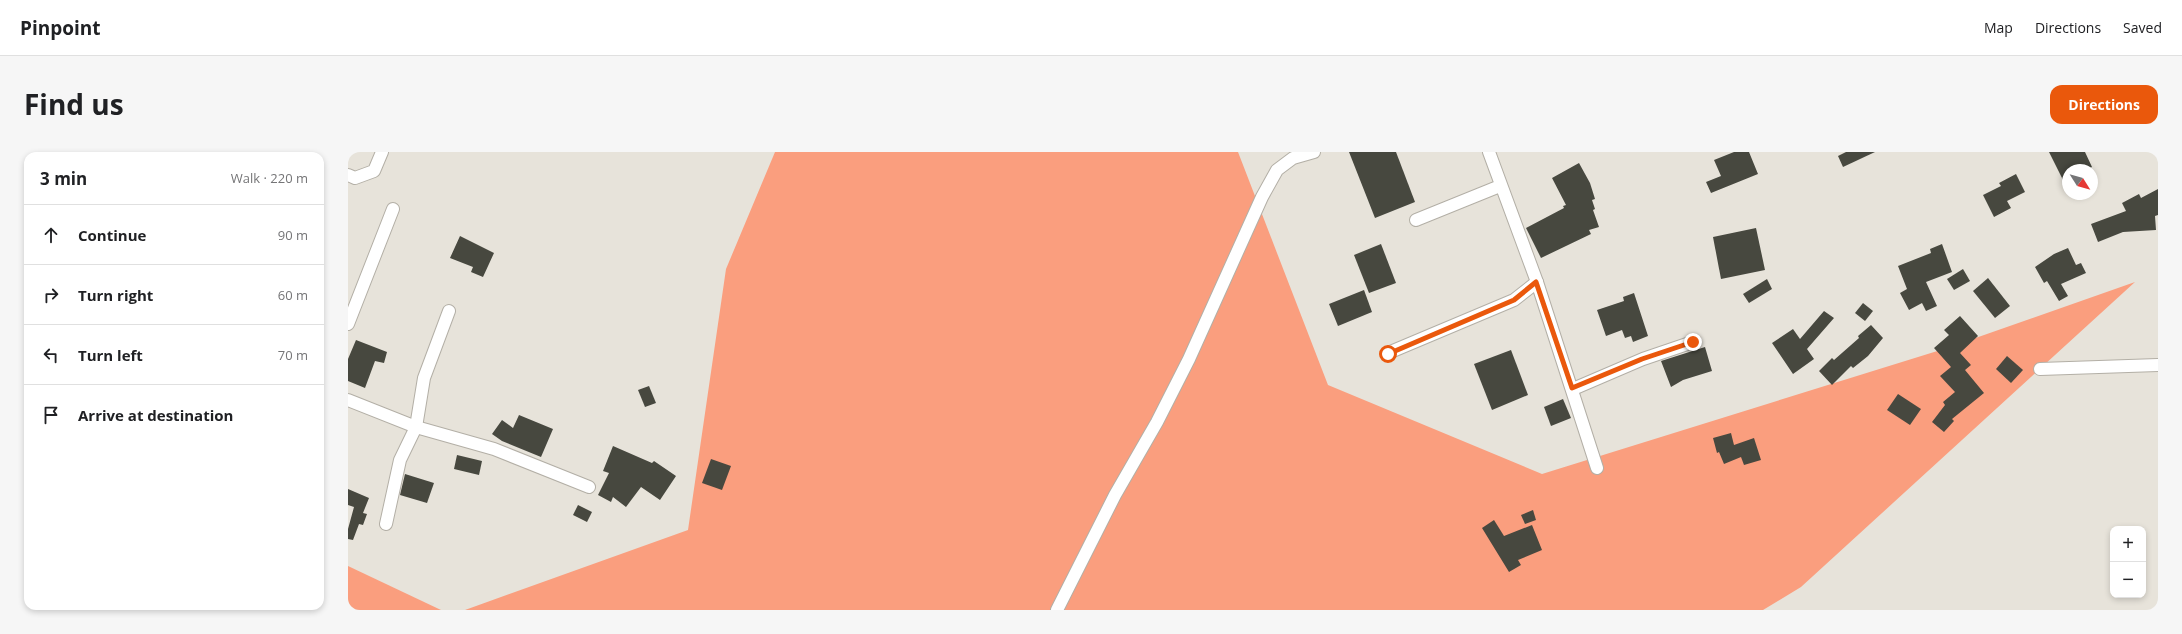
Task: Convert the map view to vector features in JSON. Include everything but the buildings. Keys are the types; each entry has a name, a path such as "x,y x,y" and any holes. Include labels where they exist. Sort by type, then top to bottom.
{"street":[{"path":"348,175 355,178 374,172 382,152"},
{"path":"1057,610 1115,495 1157,422 1189,359 1262,197 1277,170 1293,158 1314,152"},
{"path":"1489,152 1500,186 1536,282 1598,468"},
{"path":"1416,220 1500,186"},
{"path":"348,324 393,209"},
{"path":"1388,354 1514,300 1536,282"},
{"path":"386,524 400,460 416,428 424,378 449,311"},
{"path":"1572,388 1642,359 1693,342"},
{"path":"2040,369 2158,365"},
{"path":"348,400 416,428 494,449 589,487"}],"shaded area":[{"path":"775,152 1238,152 1328,385 1542,474 1947,348 2135,282 1801,587 1763,610 465,610 688,530 726,269"},
{"path":"348,566 441,610 348,610"}],"route":[{"path":"1388,354 1514,300 1536,282 1572,388 1642,359 1693,342"}]}
